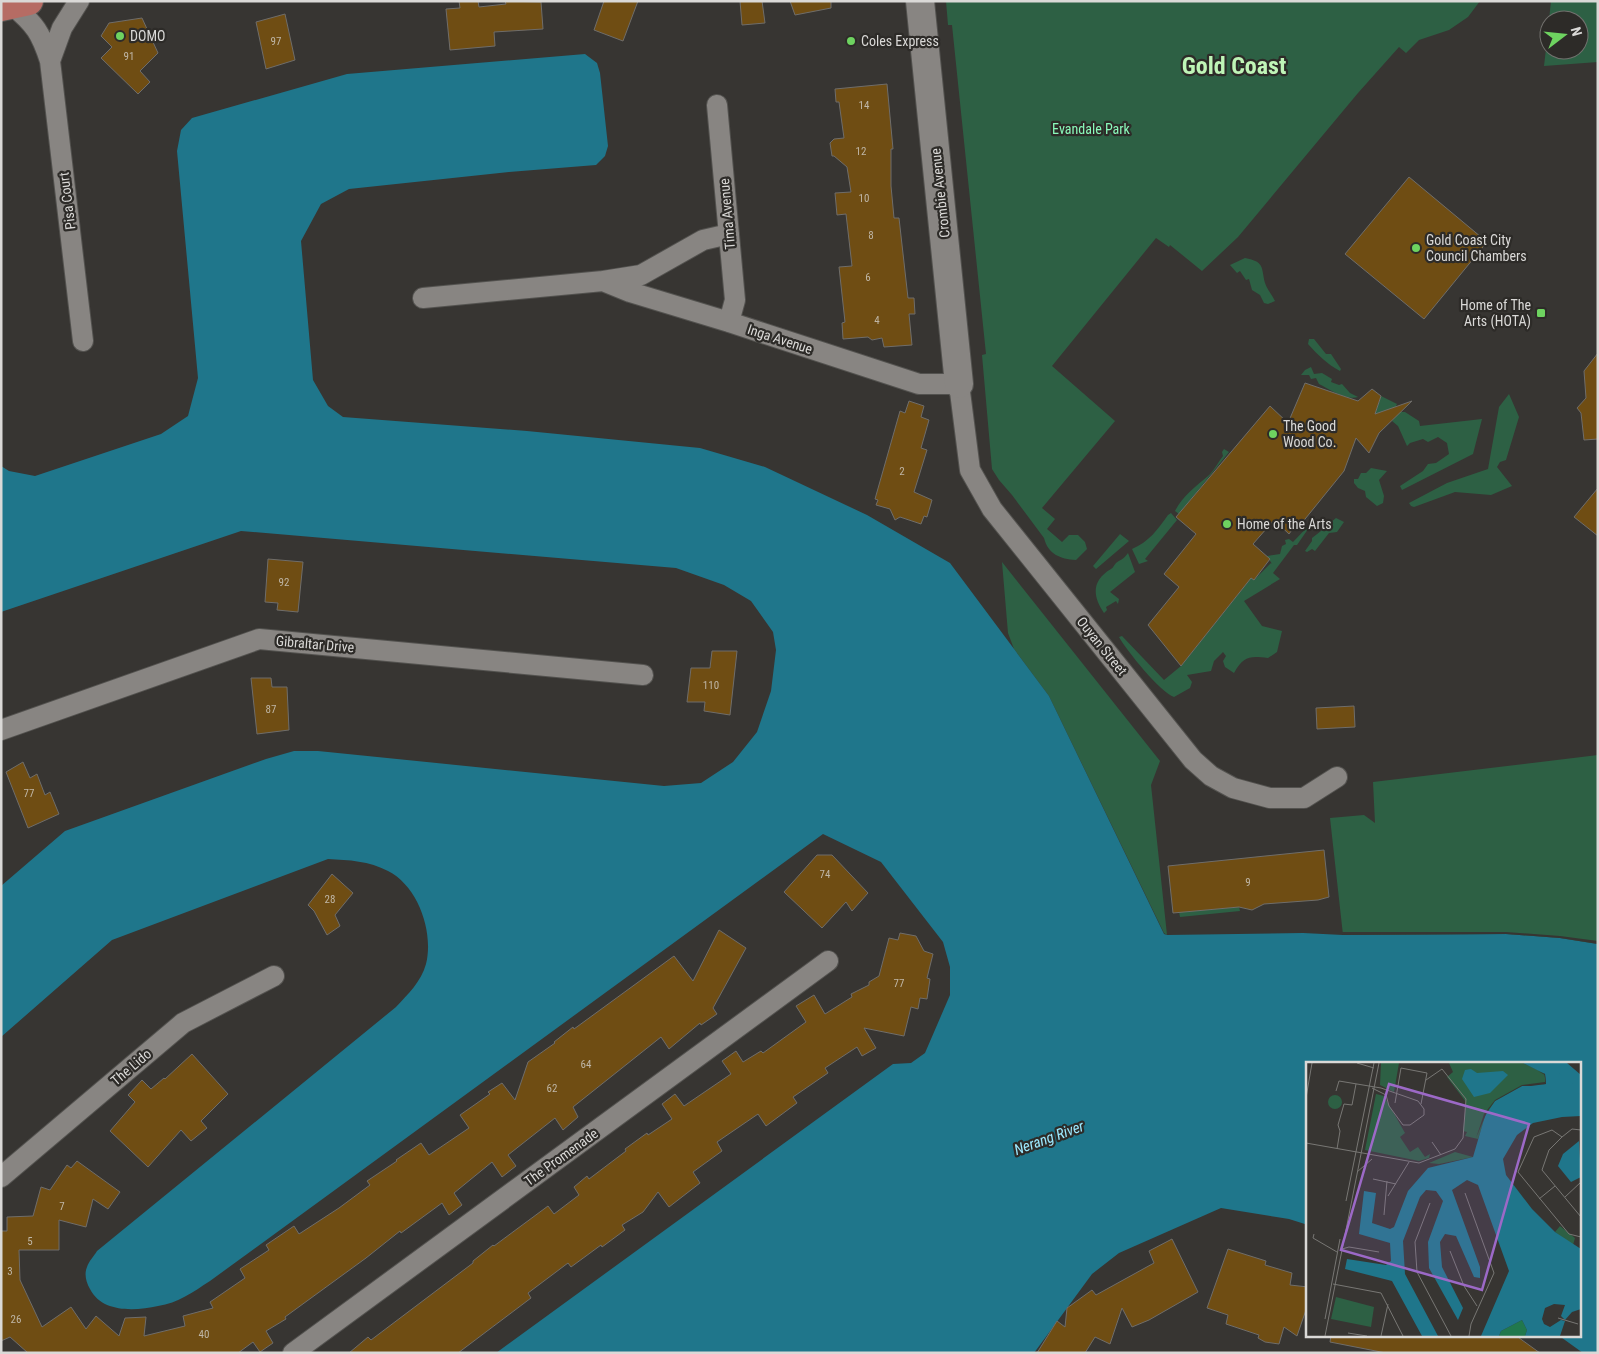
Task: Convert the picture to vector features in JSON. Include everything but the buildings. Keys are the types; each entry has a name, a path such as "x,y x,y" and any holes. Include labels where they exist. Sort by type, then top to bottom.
{"street":[{"name":"Pisa Court","path":"50,61 62,28 78,1"},
{"name":"Crombie Avenue","path":"920,1 959,384"},
{"name":"Pisa Court","path":"14,4 43,38 50,61 83,341"},
{"name":"Tima Avenue","path":"717,105 735,300 729,322"},
{"name":"Inga Avenue","path":"423,298 603,281 641,274 703,240 729,234"},
{"name":"Inga Avenue","path":"603,281 630,292 729,322 918,384 959,384"},
{"name":"Ouyan Street","path":"959,384 970,470 992,509 1193,760 1211,776 1233,788 1270,798 1304,798 1337,778"},
{"name":"Gibraltar Drive","path":"1,730 259,639 643,675"},
{"name":"The Promenade","path":"293,1353 828,962"},
{"name":"The Lido","path":"1,1177 183,1023 274,976"}],"green space":[{"name":"Evandale Park","path":"946,1 1480,1 1468,17 1449,30 1419,40 1406,53 1399,47 1358,93 1238,237 1202,271 1170,245 1169,247 1156,238 1052,366 1115,421 1042,508 1055,519 1047,529 1062,542 1069,535 1078,535 1085,542 1087,549 1076,560 1060,557 1048,548 1044,538 992,469 982,355 986,354 952,25 948,25"},
{"path":"1551,1 1598,1 1598,62 1544,66 1545,60 1589,60 1589,10 1550,10"},
{"path":"1245,258 1259,263 1266,285 1275,301 1268,304 1264,303 1260,295 1252,290 1249,279 1246,280 1240,271 1237,273 1230,265"},
{"path":"1309,339 1314,339 1326,354 1331,354 1341,369 1340,371 1315,352 1308,344"},
{"path":"1311,367 1314,374 1322,373 1332,379 1331,382 1339,385 1342,384 1350,393 1358,397 1343,396 1319,384 1316,378 1311,379 1309,375 1301,375"},
{"path":"1509,394 1519,417 1506,460 1500,462 1497,467 1512,486 1491,495 1455,492 1414,507 1411,506 1409,503 1447,483 1488,469 1499,407"},
{"path":"1381,396 1397,404 1396,406 1400,412 1405,412 1419,421 1420,426 1482,419 1473,454 1402,490 1400,486 1423,471 1428,464 1436,463 1449,454 1447,443 1438,437 1428,442 1423,439 1410,443 1407,446 1398,426 1392,421 1398,413 1375,414"},
{"path":"1224,449 1229,452 1179,514 1175,511 1181,501 1212,472 1223,456 1222,452"},
{"path":"1371,468 1387,471 1379,480 1384,496 1383,503 1377,506 1366,497 1365,491 1358,488 1354,483 1354,479 1358,479 1361,473 1366,473"},
{"path":"1171,513 1177,520 1145,559 1148,561 1139,564 1132,549 1148,539"},
{"path":"1336,518 1344,522 1337,532 1329,533 1315,551 1312,549 1307,552 1305,551 1312,538 1327,523"},
{"path":"1315,519 1297,545 1294,545 1273,573 1280,579 1244,601 1262,626 1282,631 1277,652 1268,658 1248,658 1241,663 1234,673 1225,667 1223,661 1226,656 1223,652 1214,661 1211,671 1187,675 1192,682 1190,688 1174,697 1153,680 1136,661 1119,637 1122,636 1164,680 1181,666 1251,578 1254,580 1272,564 1267,556 1280,554 1282,546 1286,544 1285,540 1289,539 1293,542"},
{"path":"1120,534 1129,541 1096,569 1093,566"},
{"path":"1128,553 1135,572 1110,592 1119,599 1118,604 1116,601 1106,607 1107,610 1104,613 1097,600 1097,583 1105,573 1112,569"},
{"path":"1002,562 1160,761 1151,785 1167,935 1164,933 1049,696 1014,649 1008,633"},
{"path":"1598,755 1598,944 1560,938 1506,934 1343,935 1330,818 1364,815 1375,823 1373,782"},
{"path":"1239,907 1240,911 1180,917 1179,912"}],"water":[{"name":"Nerang River","path":"585,54 597,63 600,73 608,146 605,156 596,165 349,189 321,204 301,241 313,380 328,406 343,417 527,431 700,448 765,467 867,515 950,563 1049,696 1164,934 1506,934 1560,938 1598,944 1598,1353 1583,1353 1559,1336 1582,1336 1582,1062 1306,1062 1306,1224 1289,1219 1221,1208 1119,1253 1092,1274 1034,1353 496,1353 893,1064 911,1063 925,1053 950,995 950,967 943,942 881,862 823,834 198,1289 172,1302 139,1309 111,1306 95,1297 87,1284 86,1272 89,1263 97,1251 396,1007 414,987 426,964 428,938 425,924 415,899 408,887 399,878 374,865 328,859 112,940 1,1037 1,886 65,831 266,759 294,751 318,751 664,786 701,783 733,762 757,732 771,691 776,650 773,632 751,601 724,585 676,568 241,531 1,612 1,466 9,471 35,476 161,434 188,416 198,378 177,151 181,130 192,118 347,74"}],"pier":[{"path":"1342,932 1506,932 1560,936 1598,941 1598,944 1560,938 1506,934 1343,935"}],"place":[{"name":"DOMO","path":"120,36"},
{"name":"Coles Express","path":"851,41"},
{"name":"Gold Coast City Council Chambers","path":"1416,248"},
{"name":"Home of The Arts (HOTA)","path":"1541,313"},
{"name":"The Good Wood Co.","path":"1273,434"},
{"name":"Home of the Arts","path":"1227,524"}],"district":[{"name":"Gold Coast","path":"1234,66"}]}
